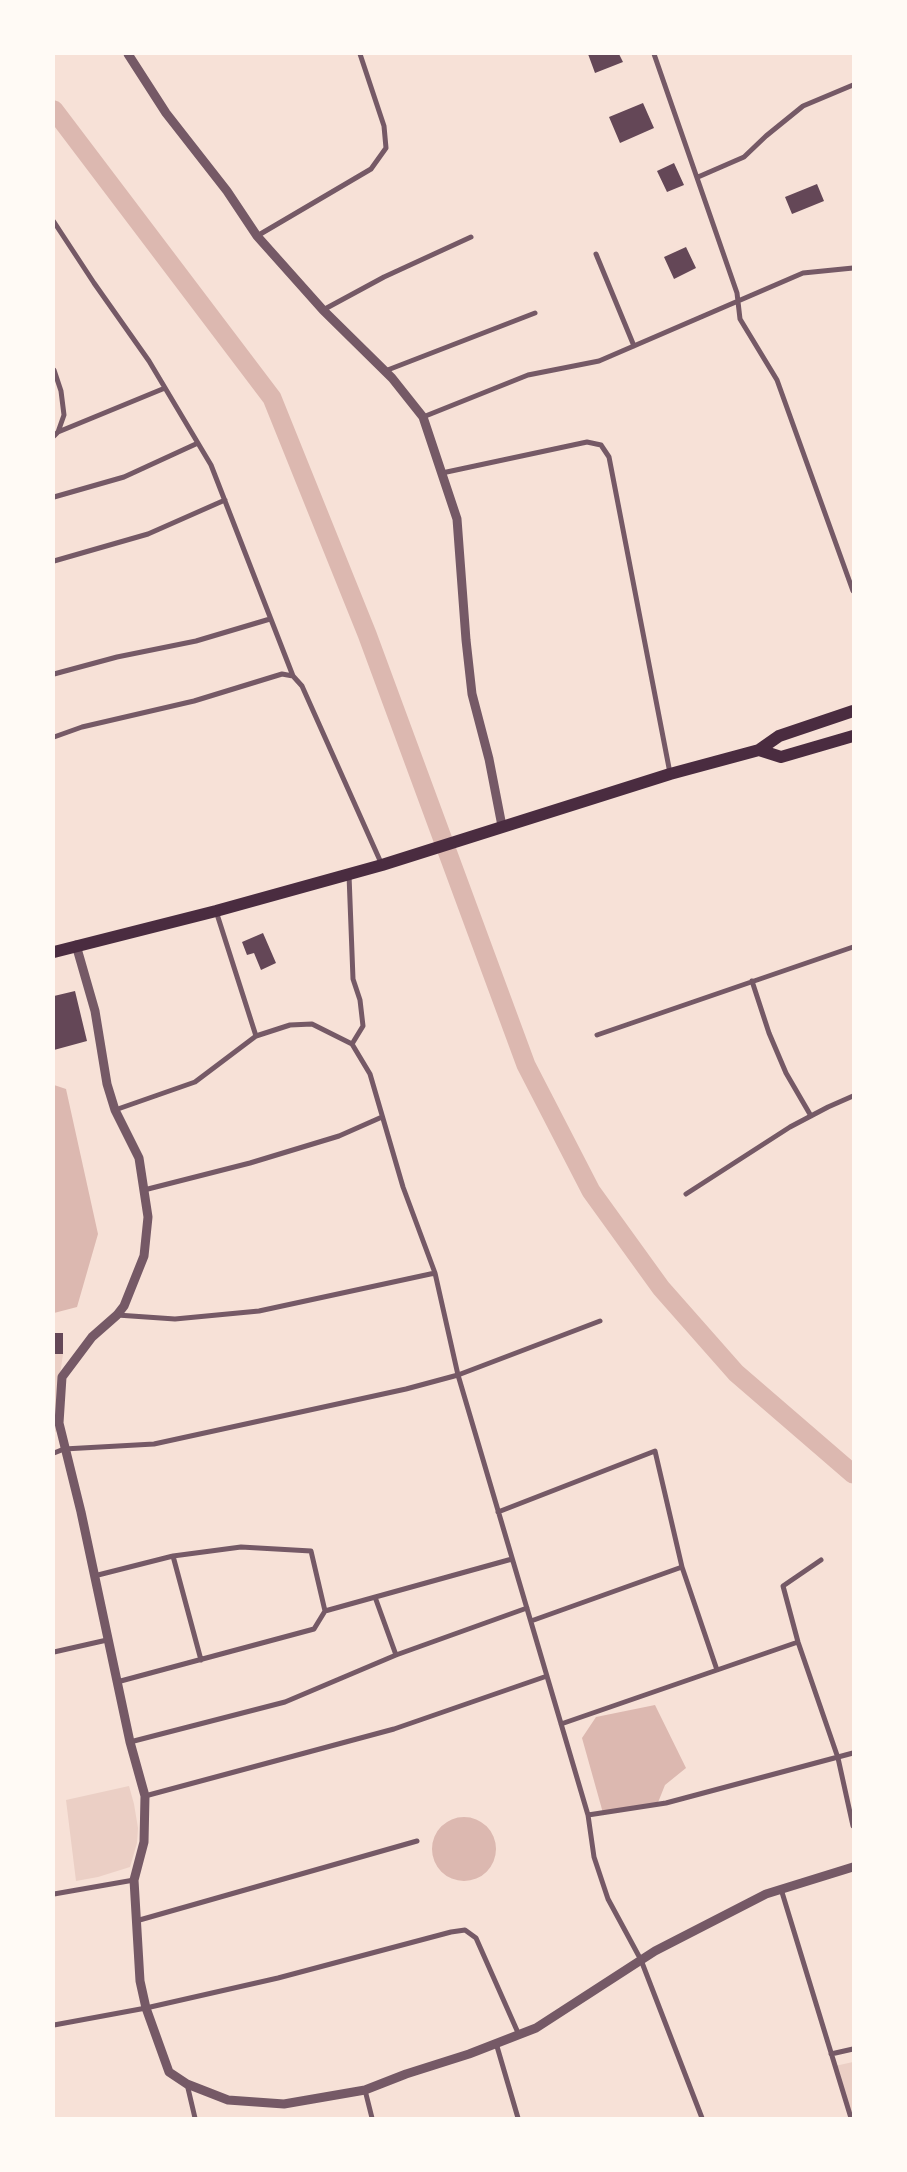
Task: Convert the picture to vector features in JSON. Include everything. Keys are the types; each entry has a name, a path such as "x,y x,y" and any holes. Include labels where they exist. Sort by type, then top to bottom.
{"main road":[{"path":"54,952 216,911 382,865 670,774 759,750 779,736 853,710"},
{"path":"759,750 781,757 853,736"}],"street":[{"path":"128,54 166,113 227,191 258,236 323,310 385,371 422,417 457,519 472,694 489,759 502,826"},
{"path":"258,236 371,169 386,148 384,126 360,54"},
{"path":"654,54 737,292 740,319 777,380 853,591"},
{"path":"698,177 744,157 766,136 803,106 853,85"},
{"path":"54,222 165,388 210,465 293,676 302,686 382,865"},
{"path":"323,310 384,276 471,237"},
{"path":"596,254 634,346"},
{"path":"422,417 528,375 599,361 738,302 803,272 853,268"},
{"path":"385,371 535,313"},
{"path":"54,370 61,392 64,415 56,434"},
{"path":"56,434 165,388"},
{"path":"442,473 587,442 601,445 608,457 670,774"},
{"path":"54,497 124,477 198,443"},
{"path":"54,561 148,534 225,500"},
{"path":"54,674 117,657 196,641 270,619"},
{"path":"54,737 82,727 194,701 282,674 293,676"},
{"path":"349,874 353,979 360,1000 363,1026 352,1044"},
{"path":"216,911 256,1036"},
{"path":"76,945 95,1011 108,1084 116,1110 139,1158 148,1217 144,1256 124,1306 117,1315 92,1337 62,1377 60,1423 64,1449 81,1512 116,1682 145,1796 144,1842 134,1880 140,1981 146,2008 170,2072 186,2084 228,2100 284,2104 365,2090 536,2028 655,1951 766,1894 853,1867"},
{"path":"597,1035 853,947"},
{"path":"752,981 769,1033 786,1073 811,1116"},
{"path":"116,1110 195,1082 256,1036 290,1025 312,1024 352,1044 370,1074 403,1187 435,1273 458,1375 588,1816 594,1857 608,1899 641,1960 702,2118"},
{"path":"686,1194 790,1127 853,1096"},
{"path":"144,1190 304,1147 339,1136 382,1117"},
{"path":"117,1315 175,1319 259,1311 435,1273"},
{"path":"54,1453 64,1449 154,1444 406,1389 458,1375 600,1321"},
{"path":"498,1512 655,1452 682,1567 717,1670"},
{"path":"94,1576 173,1556 241,1547 311,1550 325,1610 314,1629 116,1682"},
{"path":"173,1556 201,1660"},
{"path":"325,1610 512,1559"},
{"path":"821,1560 783,1586 798,1642 838,1758 853,1826"},
{"path":"531,1621 682,1567"},
{"path":"375,1597 396,1655"},
{"path":"130,1742 285,1702 396,1655 526,1608"},
{"path":"54,1652 107,1640"},
{"path":"561,1724 798,1642"},
{"path":"145,1796 394,1729 547,1676"},
{"path":"588,1816 666,1803 853,1753"},
{"path":"136,1921 417,1841"},
{"path":"54,1894 134,1880"},
{"path":"781,1889 851,2118"},
{"path":"54,2024 146,2008 278,1978 451,1932 465,1930 476,1938 519,2035"},
{"path":"496,2044 518,2118"},
{"path":"831,2054 853,2049"},
{"path":"186,2084 195,2118"},
{"path":"365,2090 372,2118"}],"shaded area":[{"path":"54,1085 66,1089 98,1234 77,1307 54,1313"},
{"path":"54,1354 63,1354 60,1375 58,1431 54,1432"},
{"path":"655,1705 686,1768 665,1785 657,1805 603,1813 582,1738 596,1717"},
{"path":"129,1786 138,1828 137,1843 130,1867 98,1877 76,1881 66,1800"},
{"path":"458,1817 470,1817 487,1826 494,1837 496,1849 494,1861 487,1872 470,1881 458,1881 446,1876 437,1867 432,1855 432,1843 437,1831 446,1822"},
{"path":"853,2062 853,2118 835,2066"}],"building":[{"path":"588,54 619,54 623,62 595,73"},
{"path":"643,103 654,128 620,143 609,117"},
{"path":"674,163 684,185 667,192 657,171"},
{"path":"817,184 824,201 792,214 785,197"},
{"path":"686,247 696,268 674,279 664,257"},
{"path":"263,933 276,963 261,970 254,953 247,955 242,942"},
{"path":"75,991 87,1041 54,1050 54,996"},
{"path":"54,1333 63,1333 63,1354 54,1354"}],"waterway":[{"path":"54,110 272,398 367,634 526,1065 591,1191 661,1288 736,1373 853,1474"}]}
